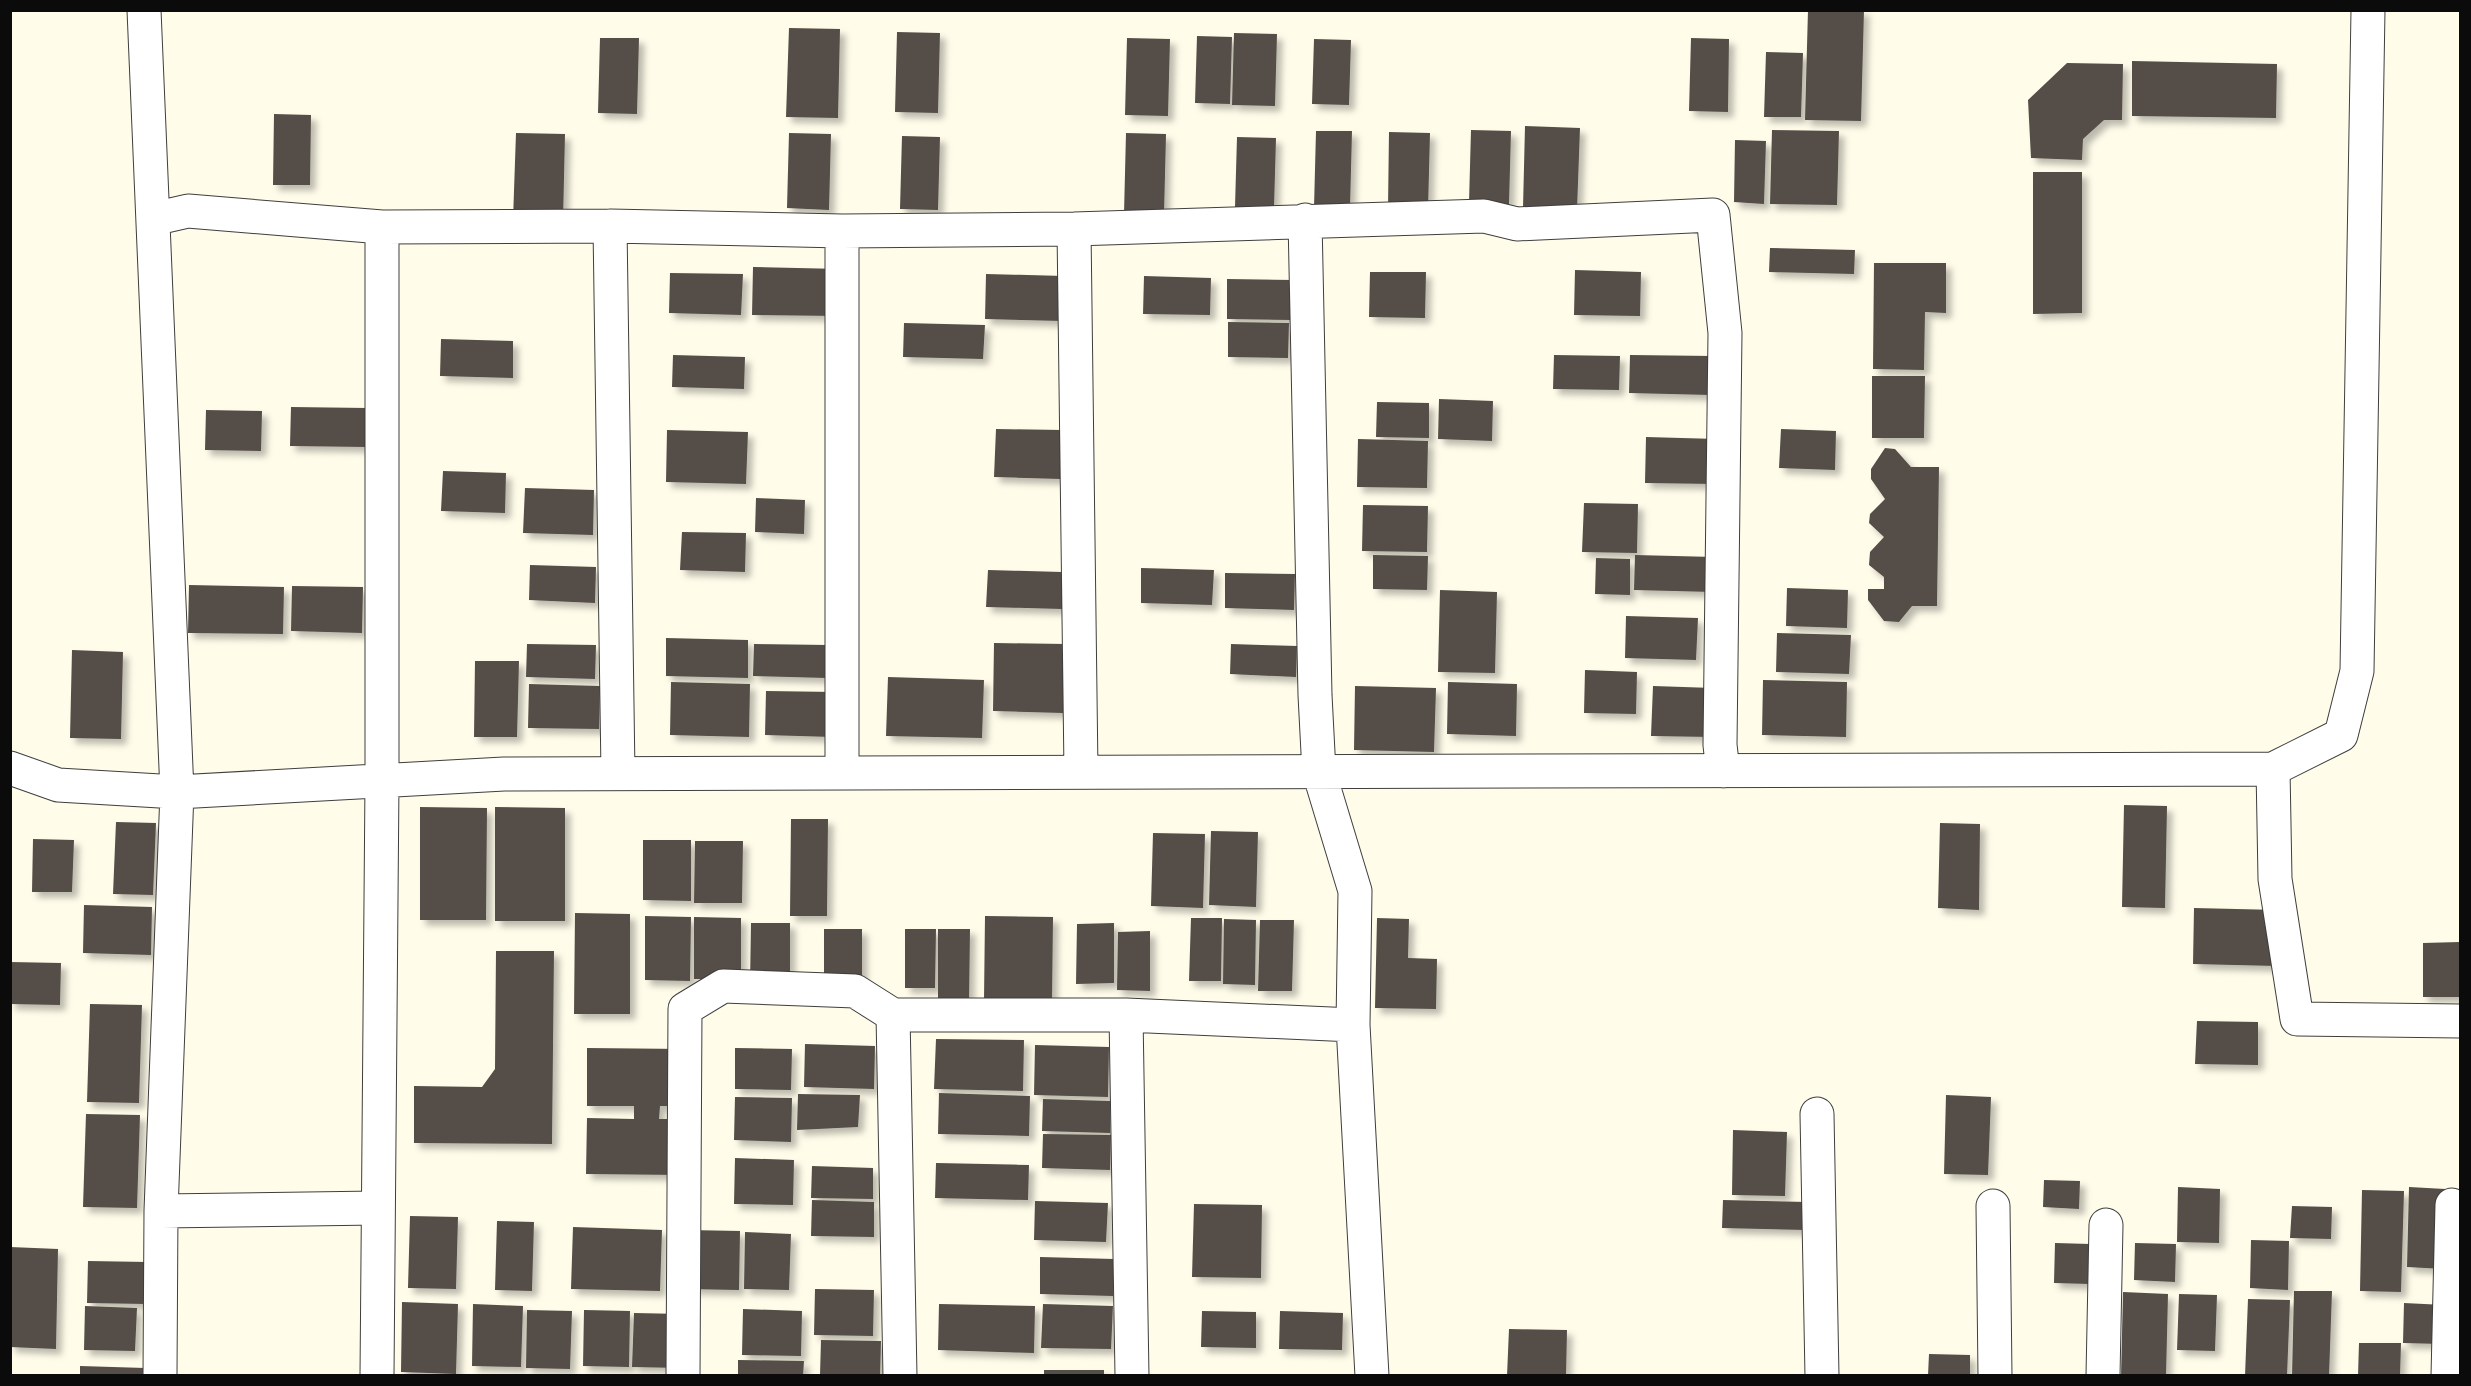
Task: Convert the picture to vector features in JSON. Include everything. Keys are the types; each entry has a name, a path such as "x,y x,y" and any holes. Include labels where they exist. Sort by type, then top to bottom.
{"street":[{"path":"144,10 177,792 161,1211 160,1376"},
{"path":"10,768 58,785 177,792 504,774 2273,769 2341,735 2356,671 2368,10"},
{"path":"153,219 188,211 382,227 610,226 842,231 1074,229 1484,216 1517,224 1713,215 1725,333 1720,745 1723,771"},
{"path":"1305,220 1319,772 1355,891 1353,1025 1372,1376"},
{"path":"610,226 618,774"},
{"path":"377,1376 382,781 382,227"},
{"path":"1074,229 1081,772"},
{"path":"842,231 842,773"},
{"path":"2273,769 2275,879 2297,1019 2460,1021"},
{"path":"683,1376 686,1008 723,987 855,991 893,1015 1126,1015 1353,1025"},
{"path":"893,1015 900,1376"},
{"path":"1126,1015 1132,1376"},
{"path":"1816,1114 1822,1376"},
{"path":"2448,1376 2452,1205"},
{"path":"1993,1206 1995,1376"},
{"path":"161,1211 377,1208"},
{"path":"2103,1376 2106,1226"}],"building":[{"path":"1808,10 1864,10 1861,121 1805,120"},
{"path":"789,28 840,29 838,118 786,117"},
{"path":"897,32 940,33 938,113 895,112"},
{"path":"1234,33 1277,34 1275,106 1232,105"},
{"path":"1197,36 1232,37 1230,104 1195,103"},
{"path":"600,38 639,38 637,114 598,113"},
{"path":"1127,38 1170,39 1168,116 1125,115"},
{"path":"1691,38 1729,39 1728,112 1689,111"},
{"path":"1314,39 1351,40 1349,105 1312,104"},
{"path":"1766,52 1803,53 1801,117 1764,117"},
{"path":"2132,61 2277,64 2276,118 2132,116"},
{"path":"2067,63 2123,64 2122,120 2104,120 2083,139 2082,160 2031,158 2028,100"},
{"path":"274,114 311,115 310,185 273,185"},
{"path":"1525,126 1580,128 1577,210 1523,208"},
{"path":"1471,130 1511,131 1509,204 1469,203"},
{"path":"1772,130 1839,131 1837,205 1770,204"},
{"path":"1316,131 1352,131 1350,208 1314,208"},
{"path":"1389,132 1430,133 1428,210 1388,209"},
{"path":"516,133 565,134 563,221 513,220"},
{"path":"789,133 831,134 829,210 787,208"},
{"path":"1126,133 1166,134 1164,215 1124,214"},
{"path":"902,136 940,137 938,210 900,209"},
{"path":"1237,137 1276,138 1274,208 1235,207"},
{"path":"1735,140 1766,141 1764,204 1734,202"},
{"path":"2033,172 2082,172 2082,313 2033,314"},
{"path":"1770,248 1855,250 1854,274 1769,272"},
{"path":"1874,263 1946,263 1946,313 1925,312 1924,370 1873,369"},
{"path":"753,267 841,269 840,316 752,315"},
{"path":"1575,270 1641,272 1640,316 1574,315"},
{"path":"1370,272 1426,272 1425,318 1369,317"},
{"path":"670,273 743,274 741,315 669,313"},
{"path":"986,274 1064,276 1063,321 985,319"},
{"path":"1144,276 1211,278 1210,315 1143,314"},
{"path":"1227,279 1293,280 1292,320 1227,319"},
{"path":"1228,322 1289,323 1288,358 1228,357"},
{"path":"904,323 985,325 983,359 903,357"},
{"path":"441,339 513,341 513,378 440,376"},
{"path":"673,355 745,357 744,389 672,387"},
{"path":"1554,355 1620,356 1619,390 1553,389"},
{"path":"1630,355 1712,356 1711,395 1629,393"},
{"path":"1872,376 1925,376 1924,438 1872,438"},
{"path":"1439,399 1493,401 1492,441 1438,439"},
{"path":"1377,402 1429,403 1429,438 1376,437"},
{"path":"291,407 367,408 367,447 290,446"},
{"path":"206,410 262,411 261,451 205,450"},
{"path":"996,429 1062,430 1061,479 994,477"},
{"path":"1781,429 1836,431 1835,470 1779,468"},
{"path":"667,430 748,432 746,484 666,482"},
{"path":"1646,437 1717,439 1716,484 1645,483"},
{"path":"1358,439 1428,441 1427,488 1357,487"},
{"path":"1885,448 1895,449 1911,467 1939,467 1937,606 1912,606 1899,622 1884,621 1868,600 1868,589 1884,589 1884,577 1869,565 1870,552 1884,537 1869,523 1870,514 1885,499 1871,479 1871,469"},
{"path":"443,471 506,473 505,513 441,511"},
{"path":"525,488 594,490 593,535 523,533"},
{"path":"756,498 805,500 804,534 755,532"},
{"path":"1584,503 1638,504 1637,553 1582,552"},
{"path":"1363,505 1428,506 1427,552 1362,551"},
{"path":"682,532 746,533 745,572 680,570"},
{"path":"1373,555 1428,556 1427,590 1373,589"},
{"path":"1635,555 1714,557 1713,592 1634,590"},
{"path":"1596,558 1630,559 1630,595 1595,594"},
{"path":"530,565 596,567 595,603 529,600"},
{"path":"1141,568 1214,570 1212,605 1141,603"},
{"path":"988,570 1062,572 1062,609 986,607"},
{"path":"1225,573 1295,574 1294,610 1225,608"},
{"path":"189,585 284,587 283,634 188,633"},
{"path":"292,586 363,587 362,633 291,631"},
{"path":"1787,588 1848,590 1847,628 1786,626"},
{"path":"1440,590 1497,592 1495,673 1438,672"},
{"path":"1626,616 1698,618 1696,660 1625,658"},
{"path":"1777,633 1851,635 1849,674 1776,672"},
{"path":"666,638 748,640 748,678 666,676"},
{"path":"994,643 1065,644 1063,713 993,711"},
{"path":"527,644 596,645 595,679 526,677"},
{"path":"754,644 828,645 827,678 753,676"},
{"path":"1231,644 1297,646 1296,677 1230,674"},
{"path":"72,650 123,652 121,739 70,738"},
{"path":"475,661 519,661 517,737 474,737"},
{"path":"1585,670 1637,672 1636,714 1584,713"},
{"path":"888,677 984,680 982,738 886,736"},
{"path":"1763,680 1847,682 1846,737 1762,735"},
{"path":"671,682 750,684 749,737 670,735"},
{"path":"1448,682 1517,684 1516,736 1447,734"},
{"path":"529,684 600,686 599,729 528,728"},
{"path":"1355,686 1436,688 1434,752 1354,750"},
{"path":"1653,686 1713,688 1712,737 1651,736"},
{"path":"766,691 835,692 833,737 765,735"},
{"path":"2124,805 2167,806 2165,908 2122,907"},
{"path":"420,807 487,808 486,920 420,920"},
{"path":"495,807 565,808 565,921 495,921"},
{"path":"791,819 828,819 827,916 790,916"},
{"path":"116,822 156,823 153,895 113,894"},
{"path":"1940,823 1980,824 1979,910 1938,908"},
{"path":"1211,831 1258,832 1256,907 1209,905"},
{"path":"1153,833 1205,834 1203,908 1151,906"},
{"path":"33,839 74,840 72,892 32,892"},
{"path":"643,840 691,840 691,901 643,900"},
{"path":"695,841 743,841 742,903 694,903"},
{"path":"84,905 152,907 151,955 83,953"},
{"path":"2194,908 2278,910 2277,966 2193,964"},
{"path":"575,913 630,914 630,1014 574,1014"},
{"path":"645,916 691,917 690,981 645,980"},
{"path":"985,916 1053,917 1052,1001 984,1000"},
{"path":"694,917 741,918 741,979 694,979"},
{"path":"1191,918 1222,918 1221,981 1189,981"},
{"path":"1377,918 1409,919 1408,958 1437,959 1436,1009 1375,1008"},
{"path":"1224,919 1256,920 1255,985 1223,984"},
{"path":"1260,920 1294,920 1292,991 1258,991"},
{"path":"751,923 790,923 790,985 750,985"},
{"path":"1114,923 1114,983 1076,984 1077,924"},
{"path":"824,929 862,929 862,987 824,987"},
{"path":"905,929 936,929 935,988 905,988"},
{"path":"938,929 970,929 969,1005 938,1005"},
{"path":"1150,931 1150,991 1117,990 1118,932"},
{"path":"2460,942 2460,997 2423,997 2423,943"},
{"path":"496,951 554,951 552,1144 414,1143 414,1086 482,1087 495,1069"},
{"path":"10,962 61,963 60,1005 10,1004"},
{"path":"90,1004 142,1005 139,1103 87,1102"},
{"path":"2197,1021 2258,1022 2258,1065 2195,1064"},
{"path":"936,1039 1024,1040 1023,1091 934,1089"},
{"path":"805,1044 875,1046 874,1089 804,1087"},
{"path":"1035,1045 1109,1047 1108,1097 1034,1095"},
{"path":"587,1048 683,1049 683,1106 660,1106 659,1119 682,1119 682,1175 586,1174 587,1118 634,1119 634,1106 587,1106"},
{"path":"735,1048 792,1049 791,1090 735,1089"},
{"path":"939,1093 1030,1096 1029,1136 938,1134"},
{"path":"798,1094 860,1095 858,1127 797,1130"},
{"path":"1946,1095 1991,1097 1988,1175 1944,1174"},
{"path":"735,1097 792,1098 791,1142 734,1140"},
{"path":"1043,1099 1110,1101 1110,1133 1042,1131"},
{"path":"86,1114 140,1115 137,1208 83,1207"},
{"path":"1733,1130 1787,1132 1785,1196 1732,1195"},
{"path":"1043,1134 1111,1135 1110,1170 1042,1168"},
{"path":"735,1158 794,1160 793,1205 734,1204"},
{"path":"936,1163 1029,1165 1028,1200 935,1198"},
{"path":"812,1166 873,1168 873,1199 811,1198"},
{"path":"2044,1180 2080,1181 2079,1209 2043,1207"},
{"path":"2178,1187 2220,1189 2219,1243 2177,1242"},
{"path":"2409,1187 2445,1189 2444,1269 2407,1267"},
{"path":"2362,1190 2404,1191 2401,1292 2360,1291"},
{"path":"812,1200 874,1202 874,1237 811,1236"},
{"path":"1723,1200 1807,1202 1806,1230 1722,1228"},
{"path":"1035,1201 1108,1203 1106,1242 1034,1240"},
{"path":"1194,1204 1262,1205 1261,1278 1192,1277"},
{"path":"2292,1206 2332,1207 2331,1239 2290,1238"},
{"path":"410,1216 458,1217 456,1289 408,1288"},
{"path":"497,1221 534,1222 532,1291 495,1290"},
{"path":"573,1227 662,1230 660,1291 571,1289"},
{"path":"688,1230 740,1231 739,1290 687,1289"},
{"path":"745,1232 791,1234 789,1290 744,1289"},
{"path":"2251,1240 2289,1241 2288,1290 2250,1288"},
{"path":"2055,1243 2090,1244 2090,1284 2054,1283"},
{"path":"2135,1243 2176,1244 2175,1282 2134,1280"},
{"path":"10,1247 58,1249 56,1349 10,1347"},
{"path":"1040,1257 1114,1259 1113,1296 1040,1294"},
{"path":"88,1261 147,1262 146,1304 87,1303"},
{"path":"815,1289 874,1290 873,1336 814,1335"},
{"path":"2294,1291 2332,1291 2329,1376 2292,1376"},
{"path":"2123,1292 2168,1294 2166,1376 2121,1376"},
{"path":"2179,1294 2217,1295 2215,1351 2177,1350"},
{"path":"2248,1299 2290,1300 2287,1376 2245,1376"},
{"path":"402,1302 458,1304 456,1374 401,1372"},
{"path":"2404,1303 2444,1305 2442,1344 2403,1343"},
{"path":"473,1304 523,1306 521,1367 472,1366"},
{"path":"939,1304 1035,1306 1034,1353 938,1350"},
{"path":"1043,1304 1113,1306 1111,1349 1041,1348"},
{"path":"85,1306 137,1308 135,1351 84,1350"},
{"path":"743,1309 802,1311 801,1356 742,1355"},
{"path":"527,1310 572,1311 570,1369 526,1368"},
{"path":"584,1310 630,1311 629,1367 583,1366"},
{"path":"1202,1311 1256,1312 1256,1348 1201,1347"},
{"path":"1280,1311 1343,1313 1342,1350 1279,1349"},
{"path":"634,1313 682,1314 681,1368 632,1367"},
{"path":"1509,1329 1567,1330 1566,1376 1507,1376"},
{"path":"821,1340 881,1341 880,1376 820,1375"},
{"path":"2359,1343 2401,1343 2400,1376 2358,1376"},
{"path":"1929,1354 1970,1355 1970,1376 1928,1376"},
{"path":"738,1360 804,1361 803,1376 738,1376"},
{"path":"80,1366 145,1368 145,1376 80,1376"},
{"path":"1044,1370 1104,1370 1104,1376 1044,1376"}]}
